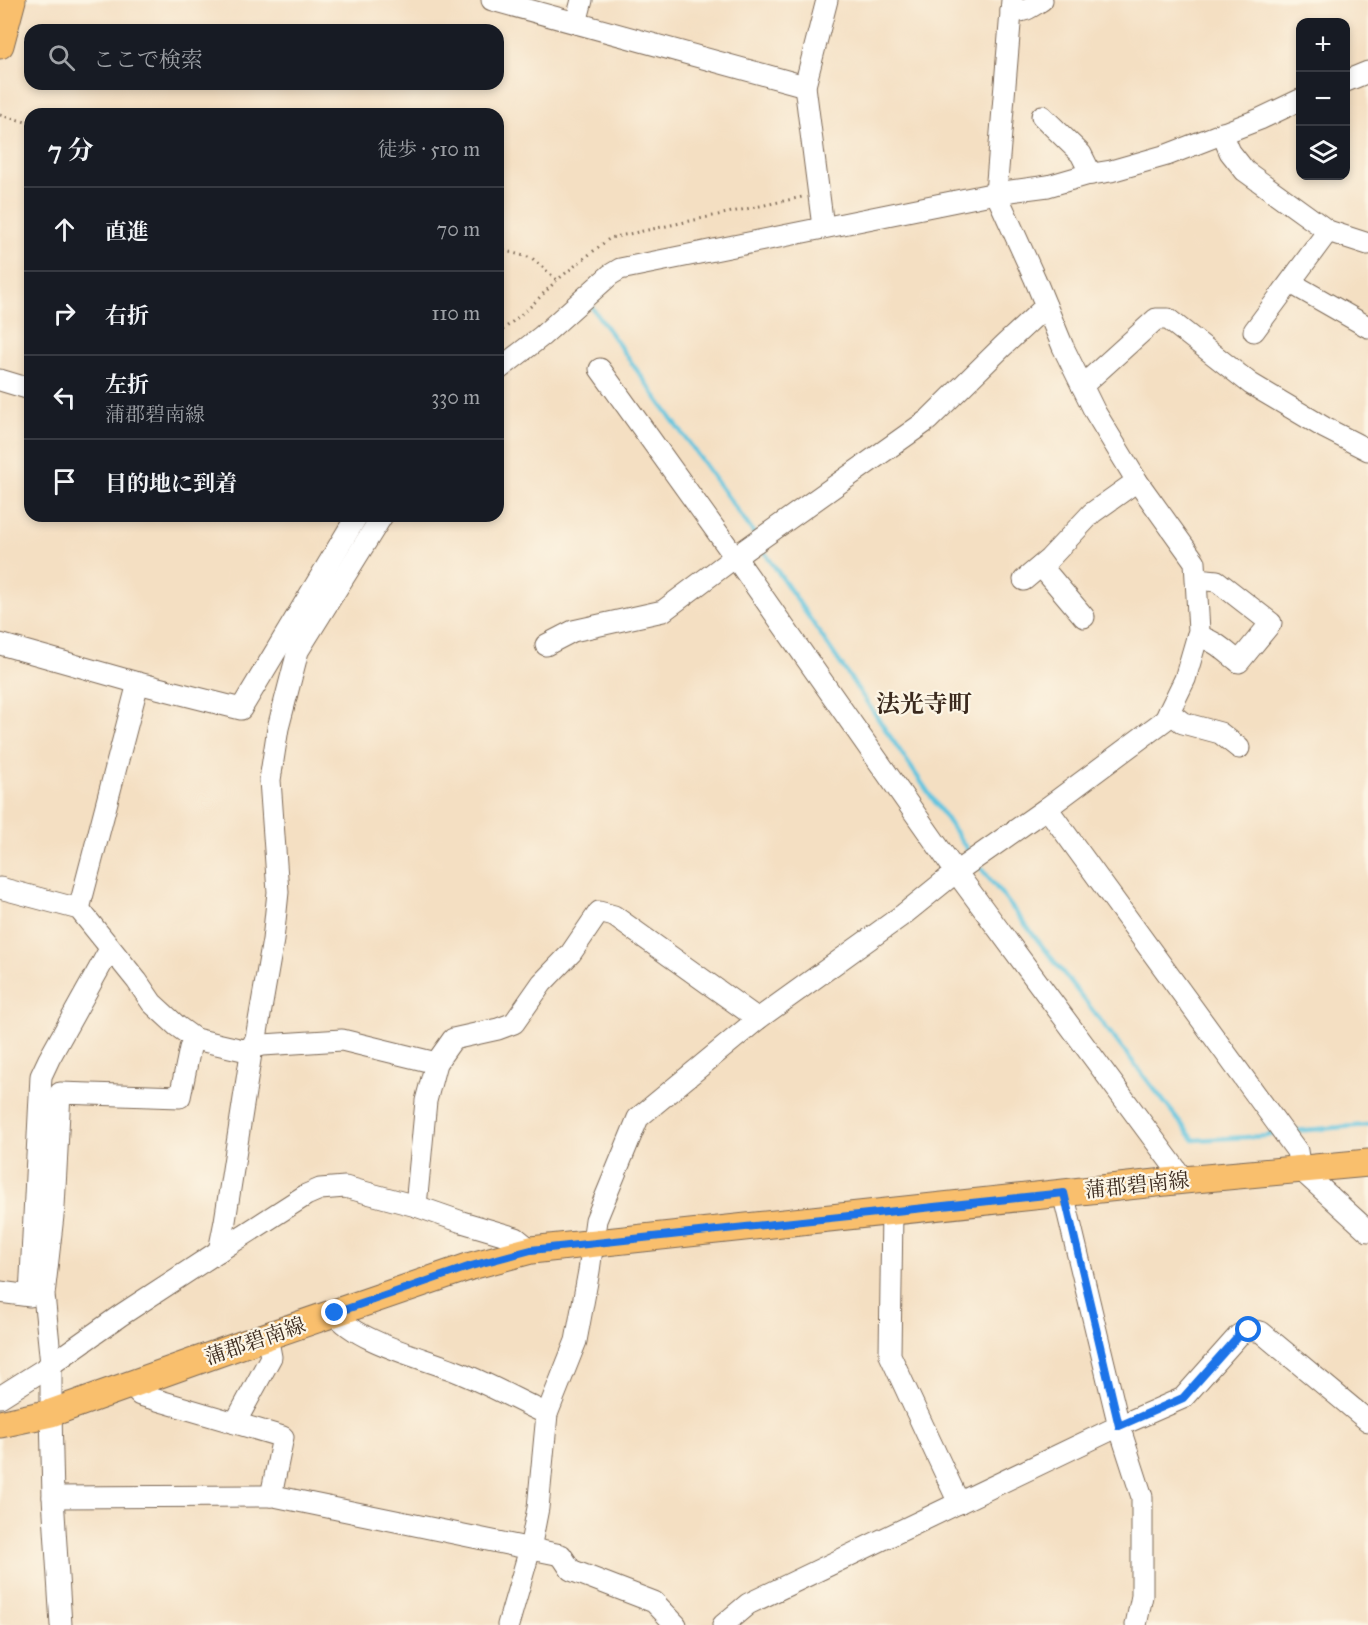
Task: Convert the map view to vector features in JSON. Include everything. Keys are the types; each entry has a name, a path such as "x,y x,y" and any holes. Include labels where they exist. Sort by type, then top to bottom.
{"main road":[{"path":"0,45 12,0"},
{"name":"蒲郡碧南線","path":"0,1424 51,1413 471,1266 531,1250 1184,1180 1368,1163"}],"street":[{"path":"492,0 805,86"},
{"path":"576,23 582,0"},
{"path":"823,227 805,86 827,0"},
{"path":"1012,5 1019,12 1042,0"},
{"path":"508,1625 530,1549 538,1508 547,1414 576,1341 596,1220 638,1118 758,1019 904,914 956,873 1165,720 1185,680 1199,631 1195,562 1137,480 1095,412 1063,347 996,193 1012,5"},
{"path":"1350,79 1368,72"},
{"path":"504,365 620,269 996,193 1048,186 1090,174 1111,171 1167,155 1260,119 1296,102"},
{"path":"1042,116 1081,154 1090,174"},
{"path":"1222,133 1230,152 1245,171 1328,231 1368,244"},
{"path":"1254,332 1328,231"},
{"path":"1291,283 1368,327"},
{"path":"546,645 573,632 663,611 928,420 1046,306"},
{"path":"1082,386 1156,319 1168,319 1251,384 1325,428 1368,450"},
{"path":"600,369 735,557 956,873 1184,1180"},
{"path":"0,381 24,387"},
{"path":"1024,580 1049,559 1092,513 1137,480"},
{"path":"0,644 241,709 353,522"},
{"path":"219,1251 252,1047 256,1038 273,940 278,892 270,780 278,728 298,651 377,522"},
{"path":"1041,566 1084,616"},
{"path":"1197,579 1217,581 1271,623 1239,662 1210,640 1197,637"},
{"path":"79,909 138,683"},
{"path":"1169,712 1183,723 1220,733 1239,748"},
{"path":"1047,808 1297,1151 1300,1169 1368,1230"},
{"path":"0,888 79,909 152,1003 195,1039 243,1050 310,1041 342,1040 435,1063"},
{"path":"416,1206 426,1101 435,1063 453,1039 514,1023 543,983 571,953 599,912 614,916 758,1019"},
{"path":"0,1292 30,1296 41,1076 110,949"},
{"path":"61,1625 53,1497 51,1413 44,1369 44,1295 54,1207 60,1093 180,1097 190,1048 195,1039"},
{"path":"0,1397 219,1251 306,1195 320,1189 345,1187 416,1206 516,1238 531,1250"},
{"path":"1064,1193 1119,1426 1142,1497 1142,1596 1136,1625"},
{"path":"892,1212 890,1355 959,1503"},
{"path":"335,1313 340,1321 349,1328 387,1347 460,1372 547,1414"},
{"path":"723,1625 748,1604 1119,1426 1183,1398 1239,1335 1249,1330 1261,1332 1368,1421"},
{"path":"235,1423 271,1357 267,1336"},
{"path":"134,1383 135,1390 140,1395 283,1437 271,1496"},
{"path":"53,1497 271,1496 561,1555 571,1570 654,1602 676,1625"}],"path":[{"path":"0,115 24,121"},
{"path":"504,251 532,258 557,280"}],"waterway":[{"path":"591,306 755,535"},
{"path":"761,547 971,855"},
{"path":"978,864 1194,1140 1266,1136 1276,1133"},
{"path":"1292,1129 1294,1131 1368,1125"}],"district":[{"name":"法光寺町","path":"924,704"}],"route":[{"path":"335,1313 471,1266 531,1250 1064,1193 1119,1426 1183,1398 1239,1335 1249,1330"}]}
